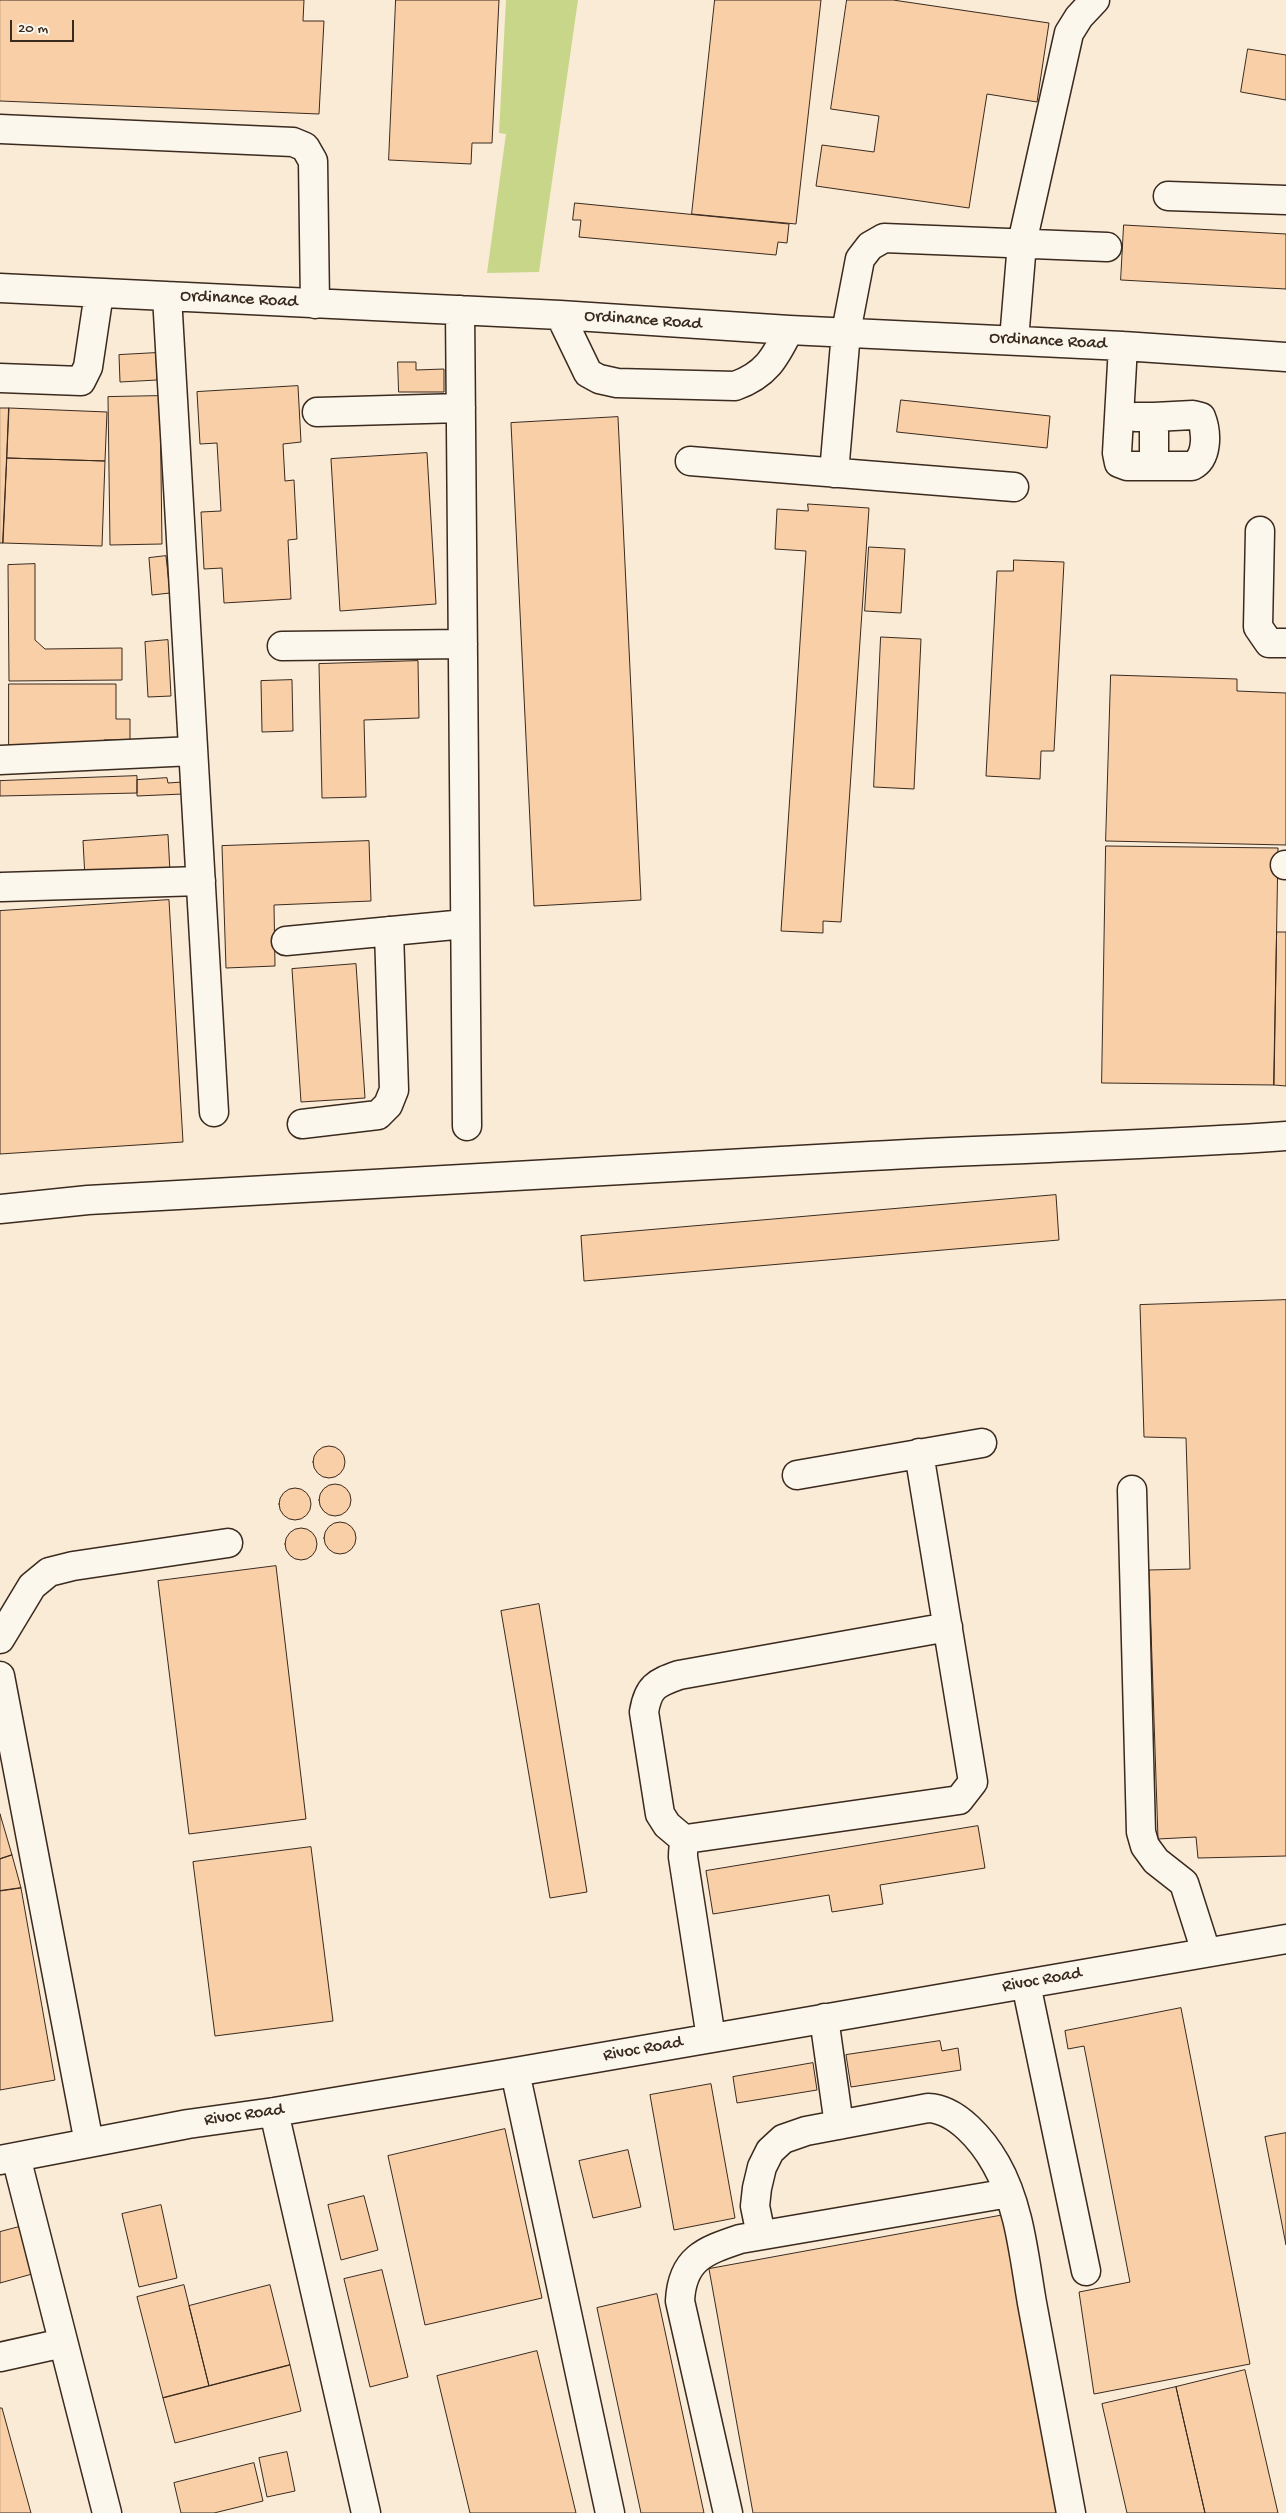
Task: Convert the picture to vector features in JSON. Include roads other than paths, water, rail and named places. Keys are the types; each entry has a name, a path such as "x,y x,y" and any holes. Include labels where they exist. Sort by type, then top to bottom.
{"street":[{"path":"1014,340 1022,243 1070,33 1078,17 1094,0"},
{"path":"0,129 293,142 305,147 313,161 315,304"},
{"path":"1168,196 1286,200"},
{"path":"834,473 846,332 860,259 870,246 884,238 1107,247"},
{"name":"Ordinance Road","path":"0,288 560,315 789,330 1014,340 1286,357"},
{"path":"0,378 81,381 88,368 99,293"},
{"path":"167,296 214,1112"},
{"path":"460,310 467,1126"},
{"path":"560,315 588,373 600,379 617,383 735,386 752,380 766,369 776,356 789,330"},
{"path":"1120,418 1194,414 1201,417 1203,423 1204,456 1200,462 1192,466 1127,466 1120,462 1117,453 1122,346"},
{"path":"316,412 461,408"},
{"path":"1154,417 1154,466"},
{"path":"690,461 1014,487"},
{"path":"1260,531 1258,627 1269,643 1286,643"},
{"path":"282,646 463,644"},
{"path":"0,760 193,751"},
{"path":"2,887 201,881"},
{"path":"286,940 465,924"},
{"path":"302,1124 378,1115 388,1105 394,1090 389,931"},
{"path":"0,1209 88,1200 636,1168 977,1150 1197,1142 1286,1136"},
{"path":"796,1475 982,1443"},
{"path":"686,1841 702,1837 959,1800 973,1782 919,1453"},
{"path":"1132,1490 1141,1832 1145,1846 1156,1861 1184,1884 1206,1952"},
{"path":"0,1639 32,1586 49,1572 73,1566 228,1543"},
{"path":"686,1841 667,1825 660,1814 644,1712 646,1697 658,1682 679,1675 948,1627"},
{"path":"0,1676 89,2143"},
{"path":"686,1841 683,1848 684,1857 711,2038"},
{"name":"Rivoc Road","path":"8,2158 188,2124 274,2112 515,2072 1286,1939"},
{"path":"1026,1984 1086,2272"},
{"path":"824,2018 839,2125"},
{"path":"515,2072 610,2513"},
{"path":"761,2235 755,2206 762,2167 770,2151 784,2139 806,2131 928,2108 939,2108 956,2118 982,2142 996,2164 1009,2193 1018,2224 1071,2513"},
{"path":"274,2112 366,2513"},
{"path":"8,2158 64,2343 107,2513"},
{"path":"728,2513 680,2301 681,2284 689,2267 699,2256 712,2248 740,2239 1009,2193"},
{"path":"0,2357 64,2343"}]}
